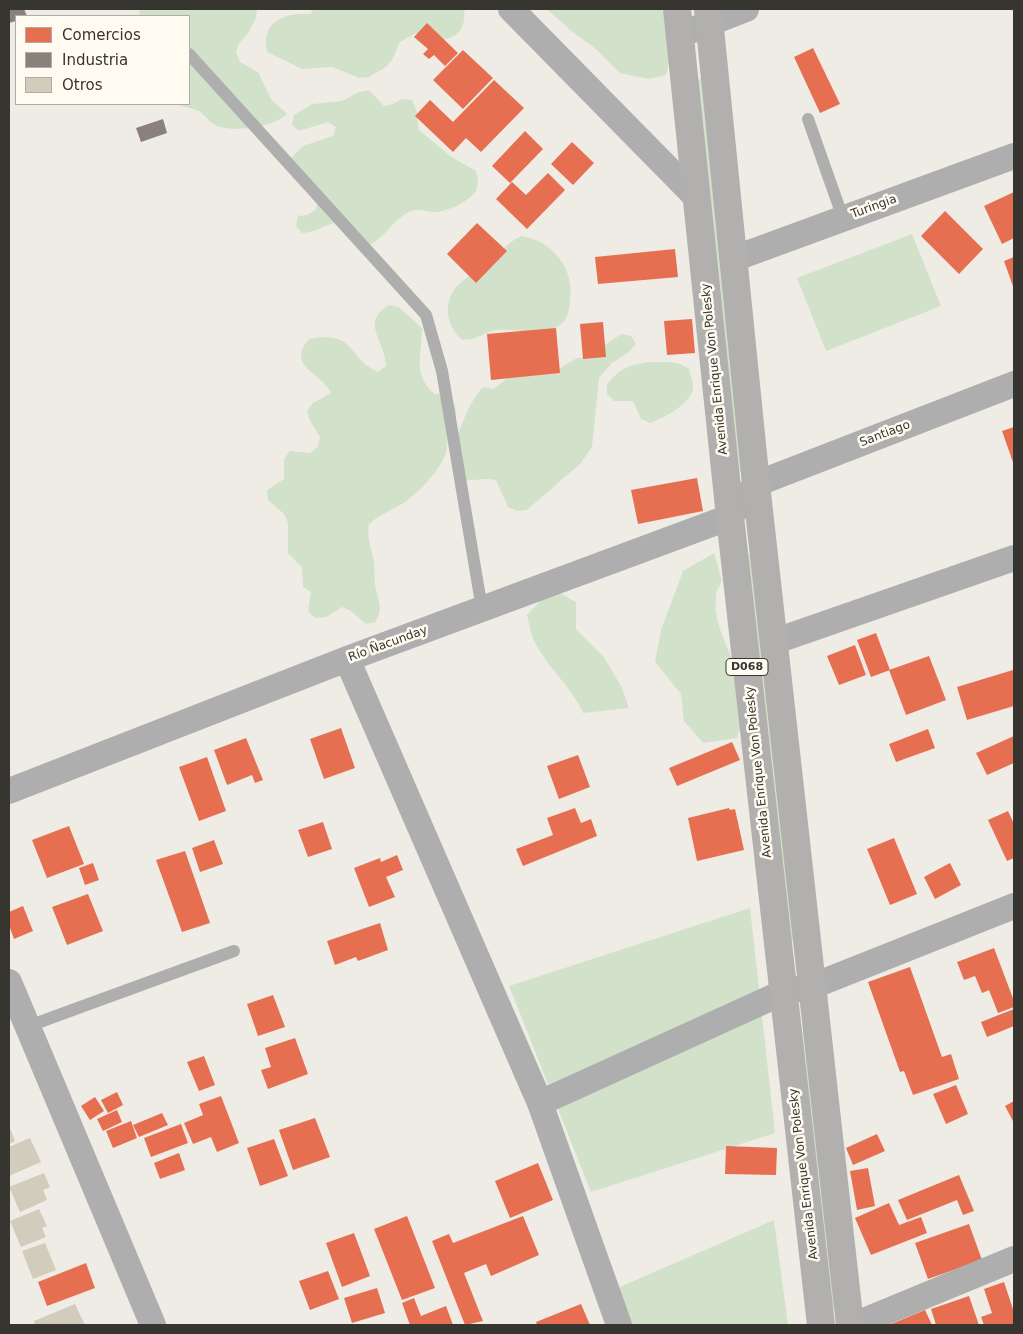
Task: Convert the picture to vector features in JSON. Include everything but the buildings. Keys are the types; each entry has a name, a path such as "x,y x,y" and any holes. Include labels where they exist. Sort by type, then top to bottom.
{"main road":[{"name":"D068","path":"709,16 773,642 852,1325"},
{"name":"Avenida Enrique Von Polesky","path":"679,22 730,517 821,1325"}],"street":[{"path":"511,9 696,197"},
{"path":"679,22 746,9"},
{"name":"Turingia","path":"733,258 1014,156"},
{"name":"Santiago","path":"756,484 1014,384"},
{"path":"730,517 756,484"},
{"name":"Río Ñacunday","path":"9,791 347,659 730,517"},
{"path":"773,642 1012,564"},
{"path":"347,659 540,1103 619,1325"},
{"path":"540,1103 784,992 813,986 1014,906"},
{"path":"9,982 26,1028 153,1325"},
{"path":"852,1325 1014,1259"}],"lane":[{"path":"190,55 426,315 442,372 482,609"},
{"path":"808,119 843,218"},
{"path":"26,1028 234,952"}],"green space":[{"path":"140,9 257,9 256,18 247,35 239,43 236,52 240,62 258,72 271,99 287,114 265,125 236,129 220,127 199,111 180,105 190,105 190,15 139,15"},
{"path":"314,9 464,9 464,20 462,28 450,38 434,39 416,33 400,42 392,60 386,67 369,77 359,78 332,67 302,69 267,52 267,33 276,21 292,15 310,14"},
{"path":"547,9 664,9 671,54 666,75 649,79 620,73 596,49 569,29"},
{"path":"701,78 741,472 739,473 697,81"},
{"path":"369,90 384,106 402,99 412,100 416,109 419,130 450,156 476,171 478,185 476,190 469,198 451,208 438,212 417,210 407,213 396,221 378,240 366,246 339,222 312,232 302,233 296,226 298,216 308,215 316,209 318,199 289,160 303,146 333,136 336,127 328,122 299,131 292,125 294,115 312,104 342,101 359,92"},
{"path":"912,234 941,306 826,351 797,278"},
{"path":"521,236 532,239 552,250 565,268 571,289 569,309 566,317 557,327 549,330 532,332 497,330 471,339 461,339 451,325 449,317 449,301 452,293 464,280 484,268 506,246"},
{"path":"389,305 399,307 422,328 420,363 423,379 434,394 449,395 456,408 456,416 447,433 447,450 444,458 428,481 408,500 369,524 375,585 380,609 375,622 366,624 351,611 342,607 326,617 315,618 308,611 311,592 303,587 302,567 288,553 288,523 284,514 268,500 267,490 284,479 284,459 290,451 310,453 318,447 320,437 310,421 307,411 313,403 331,393 327,386 303,363 301,356 309,339 336,338 350,347 360,360 378,372 386,366 385,357 376,333 376,319 380,312"},
{"path":"621,334 631,336 636,344 629,352 612,363 599,378 592,447 580,464 527,510 517,511 508,507 496,480 457,479 453,470 453,452 463,421 483,387 493,389 512,375 552,373 577,358 588,357"},
{"path":"650,362 671,362 689,369 693,389 691,395 682,405 662,418 650,423 641,419 633,401 614,401 607,394 607,385 616,374 626,368"},
{"path":"714,553 722,581 716,595 718,623 739,676 745,708 737,738 703,743 684,721 681,694 655,662 661,630 683,571"},
{"path":"748,554 750,554 795,943 791,941"},
{"path":"552,589 576,602 576,629 604,657 622,688 629,708 583,713 572,693 544,658 533,638 527,615"},
{"path":"750,908 775,1133 591,1192 509,986"},
{"path":"802,1031 805,1031 835,1306 832,1308"},
{"path":"774,1220 788,1325 628,1325 615,1289"}]}
